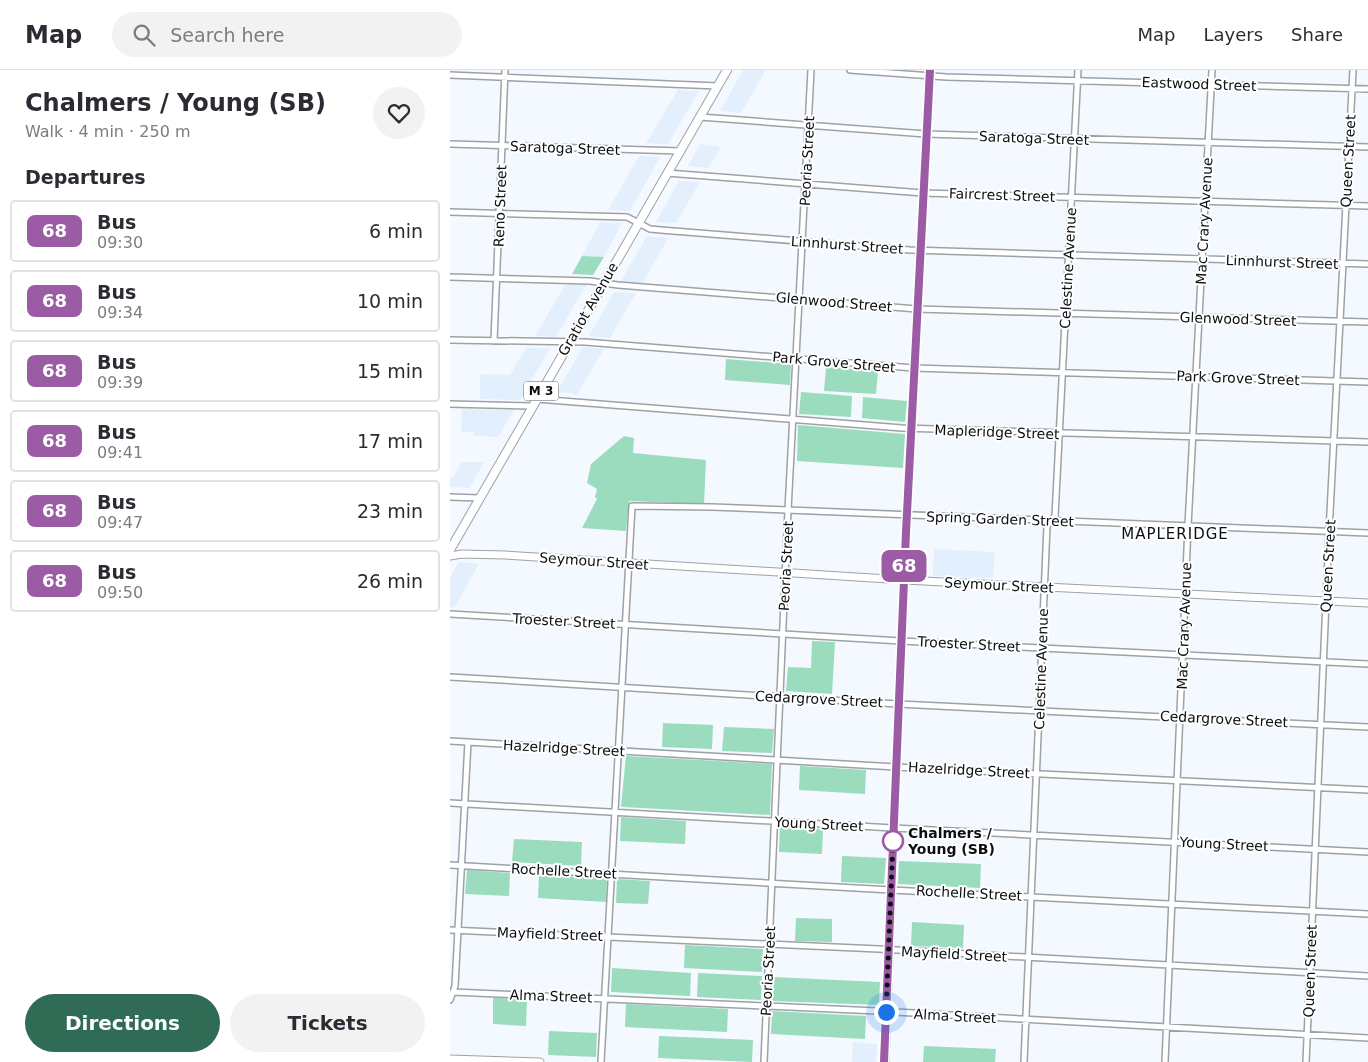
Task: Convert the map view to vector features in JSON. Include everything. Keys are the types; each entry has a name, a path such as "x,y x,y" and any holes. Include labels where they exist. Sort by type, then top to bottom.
{"main road":[{"name":"Gratiot Avenue","path":"450,550 727,70"}],"street":[{"name":"Reno Street","path":"494,341 506,70"},
{"name":"Peoria Street","path":"764,1062 788,510 811,70"},
{"name":"Eastwood Street","path":"850,70 1077,81 1368,89"},
{"name":"Celestine Avenue","path":"1024,1062 1047,526 1055,516 1078,70"},
{"name":"Mac Crary Avenue","path":"1166,1062 1188,526 1212,70"},
{"name":"Queen Street","path":"1306,1062 1329,532 1353,70"},
{"path":"884,1062 898,704 930,73"},
{"path":"450,75 718,86"},
{"name":"Saratoga Street","path":"700,117 926,134 1368,147"},
{"name":"Saratoga Street","path":"450,144 680,151"},
{"name":"Faircrest Street","path":"667,173 923,193 1368,206"},
{"name":"Linnhurst Street","path":"450,212 627,217 650,229 920,251 1368,264"},
{"name":"Glenwood Street","path":"450,277 590,281 917,309 1368,322"},
{"name":"Park Grove Street","path":"450,340 609,344 914,368 1368,382"},
{"name":"Mapleridge Street","path":"537,398 911,429 1368,442"},
{"path":"450,404 532,406"},
{"path":"450,497 479,498"},
{"name":"Spring Garden Street","path":"629,564 632,506 788,510 1368,533"},
{"name":"Seymour Street","path":"450,556 462,554 505,555 786,574 1185,593 1368,604"},
{"path":"601,1062 629,564"},
{"name":"Troester Street","path":"450,614 901,641 1368,664"},
{"name":"Cedargrove Street","path":"450,678 898,704 1368,727"},
{"name":"Hazelridge Street","path":"450,741 896,767 1368,790"},
{"path":"450,1000 455,986 468,742"},
{"name":"Young Street","path":"450,803 774,822 1368,852"},
{"name":"Rochelle Street","path":"450,865 1368,914"},
{"name":"Mayfield Street","path":"450,930 888,950 1368,976"},
{"name":"Alma Street","path":"453,992 1167,1026 1368,1038"},
{"path":"455,1060 540,1062"}],"shaded area":[{"path":"743,70 766,70 741,113 720,111"},
{"path":"678,90 699,91 668,144 646,143"},
{"path":"700,144 721,147 708,168 688,166"},
{"path":"639,156 660,157 630,211 608,210"},
{"path":"679,181 700,182 676,223 656,222"},
{"path":"600,222 622,223 604,257 582,256"},
{"path":"647,236 668,238 643,283 621,281"},
{"path":"565,285 586,285 556,337 535,336"},
{"path":"614,292 636,293 610,338 589,336"},
{"path":"583,347 604,349 576,396 572,393 557,392"},
{"path":"526,348 550,348 520,400 480,399 480,374 510,375"},
{"path":"462,409 514,410 498,437 474,436 474,432 461,432"},
{"path":"462,462 484,462 470,488 450,487 450,477 453,477"},
{"path":"934,549 995,552 993,578 933,576"},
{"path":"459,562 479,564 454,608 450,607 450,578"},
{"path":"853,1042 877,1044 876,1062 852,1062"}],"green space":[{"path":"582,256 604,257 593,275 572,274"},
{"path":"726,359 791,364 790,385 725,380"},
{"path":"826,367 878,371 876,394 824,391"},
{"path":"801,392 852,396 851,417 799,414"},
{"path":"863,397 907,401 905,422 862,418"},
{"path":"798,425 905,434 903,468 797,461"},
{"path":"624,436 634,438 633,453 706,460 704,504 629,501 626,531 582,528 597,499 595,497 597,489 587,483 591,464"},
{"path":"812,641 835,642 832,694 786,691 788,667 811,668"},
{"path":"663,723 713,725 712,749 662,747"},
{"path":"724,727 774,729 772,753 722,751"},
{"path":"626,756 772,764 770,815 623,807 621,806"},
{"path":"800,766 866,770 865,794 799,790"},
{"path":"621,817 686,821 685,844 620,841"},
{"path":"780,827 823,829 822,854 779,852"},
{"path":"514,839 582,842 581,866 512,862"},
{"path":"842,856 886,858 884,884 841,882"},
{"path":"899,861 981,864 980,888 898,884"},
{"path":"467,870 510,873 509,896 465,894"},
{"path":"539,875 607,878 606,902 538,898"},
{"path":"617,879 650,881 648,904 616,903"},
{"path":"796,918 832,919 832,942 795,941"},
{"path":"912,922 964,925 963,948 911,946"},
{"path":"685,945 763,949 762,972 684,968"},
{"path":"612,968 691,973 690,996 611,992"},
{"path":"698,973 762,976 761,1000 697,997"},
{"path":"773,977 880,982 879,1005 772,1001"},
{"path":"493,998 527,999 526,1026 493,1024"},
{"path":"626,1004 728,1009 727,1032 625,1027"},
{"path":"772,1011 866,1016 865,1039 771,1034"},
{"path":"549,1031 597,1033 596,1057 548,1055"},
{"path":"659,1036 753,1040 752,1062 658,1058"},
{"path":"924,1046 996,1049 995,1062 923,1062"}],"bus line":[{"name":"68","path":"884,1062 906,532 930,70"}],"place":[{"name":"Chalmers / Young (SB)","path":"893,841"}],"district":[{"name":"MAPLERIDGE","path":"1175,534"}],"route":[{"path":"886,1012 893,841"}]}
